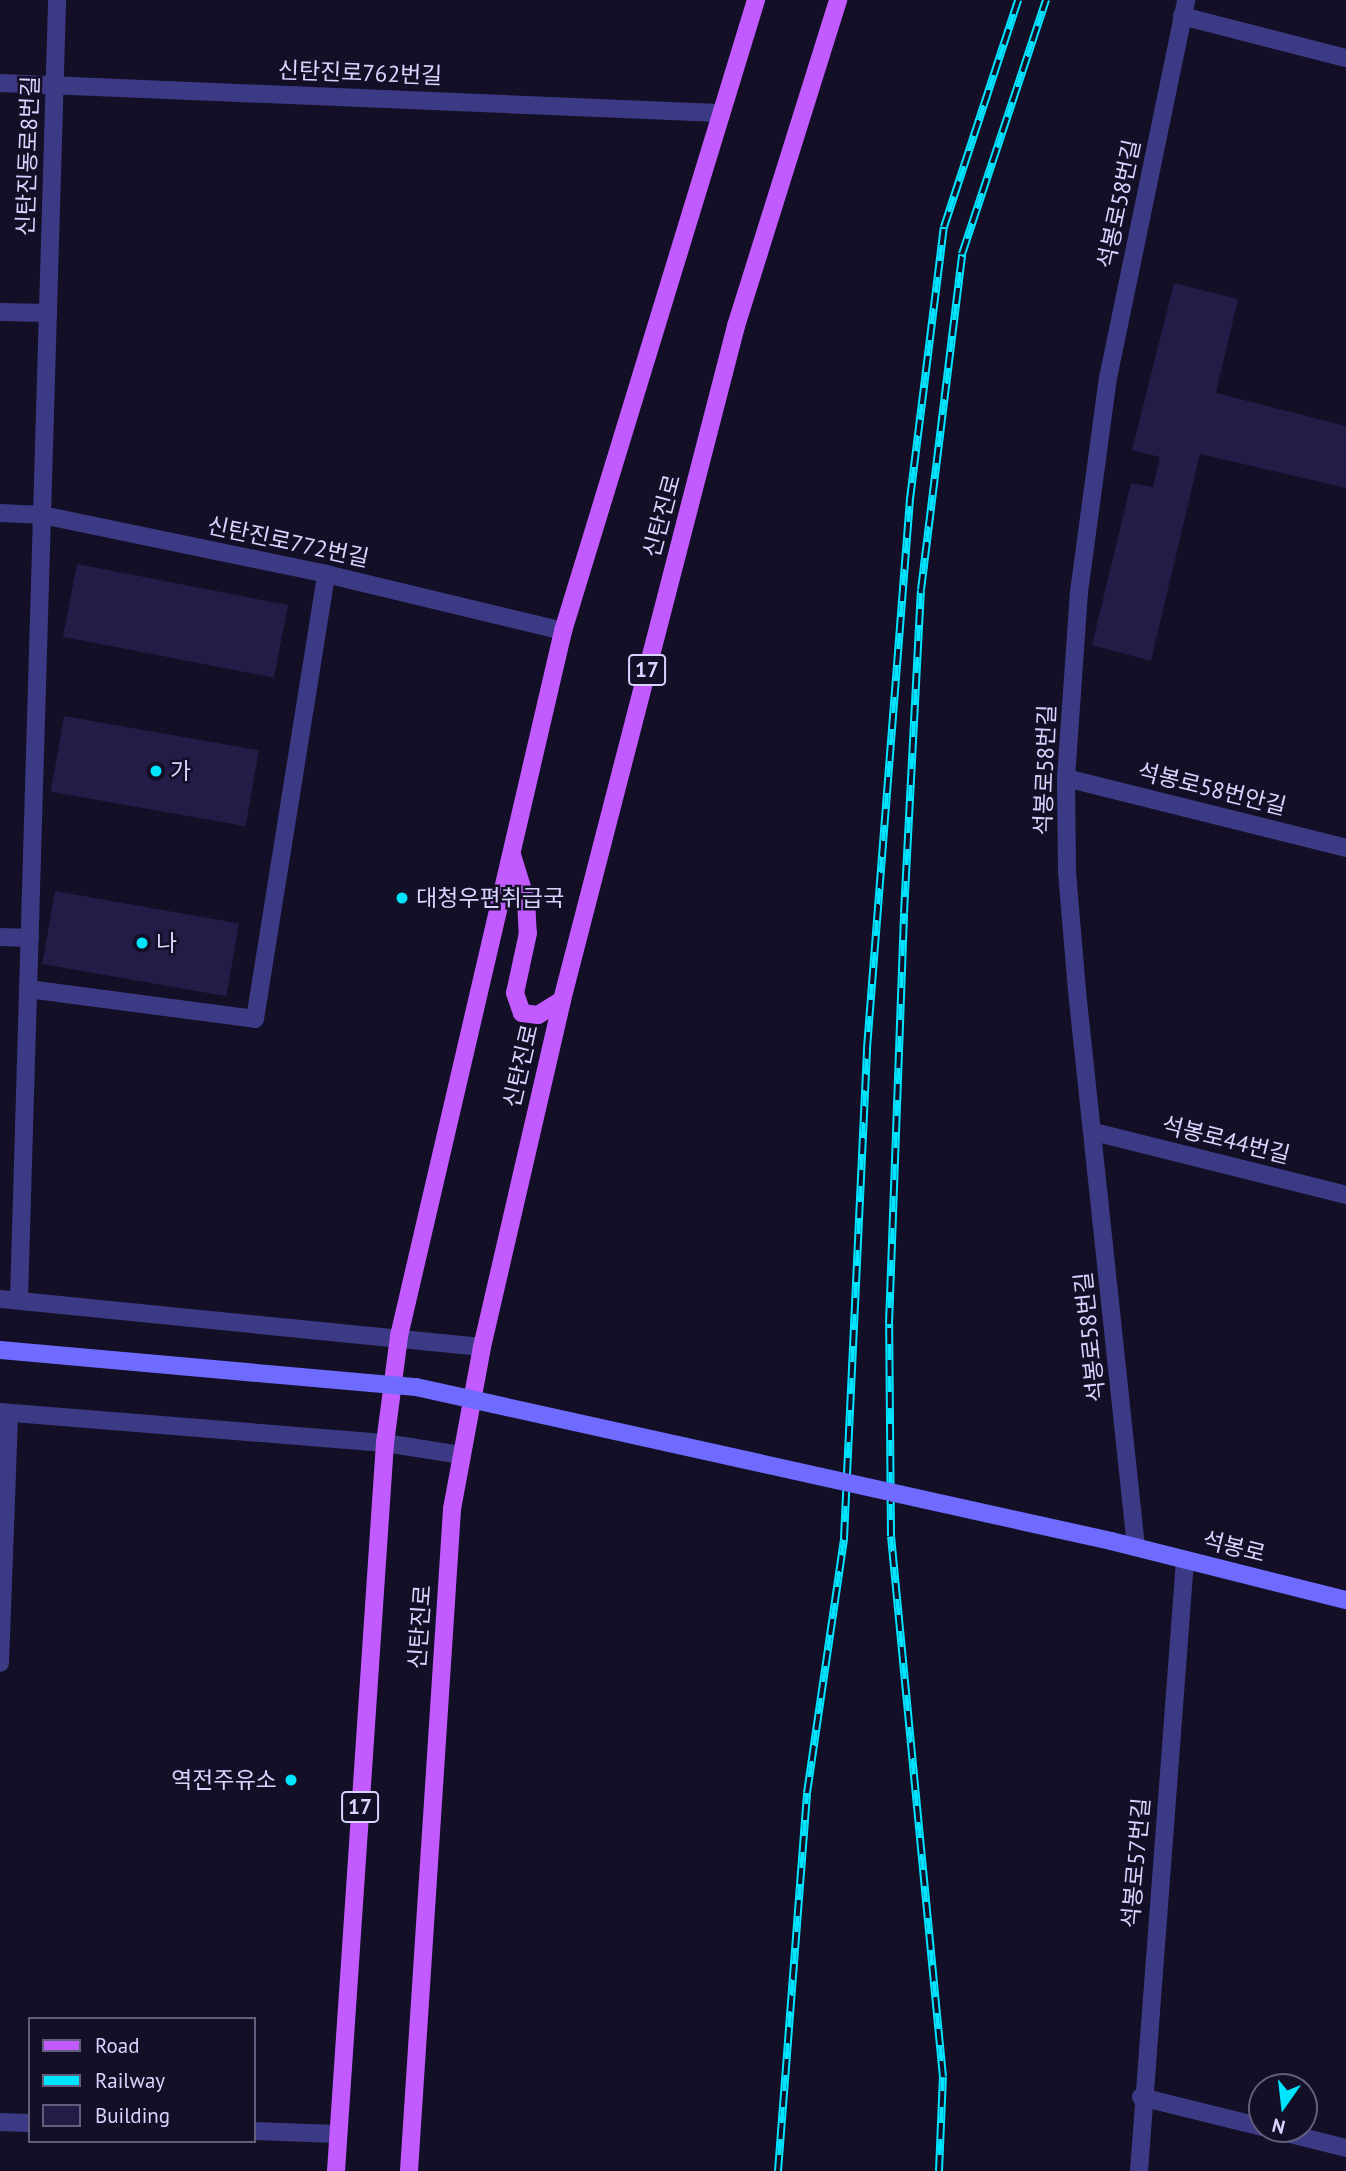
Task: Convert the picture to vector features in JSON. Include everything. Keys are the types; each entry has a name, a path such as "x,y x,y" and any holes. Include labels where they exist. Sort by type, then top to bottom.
{"main road":[{"name":"신탄진로","path":"336,2171 385,1443 398,1336 563,631 718,113 755,0"},
{"name":"신탄진로","path":"409,2171 452,1509 482,1347 562,1000 736,326 838,0"},
{"path":"512,855 526,900 528,933 515,993 522,1013 538,1015 562,1000"},
{"name":"석봉로","path":"0,1350 416,1387 1111,1541 1346,1600"}],"street":[{"name":"신탄진동로8번길","path":"19,1299 57,0"},
{"path":"1184,8 1346,58"},
{"name":"석봉로58번길","path":"1136,1547 1067,872 1066,778 1079,592 1108,378 1184,8"},
{"name":"신탄진로762번길","path":"0,83 718,113"},
{"path":"0,312 48,313"},
{"name":"신탄진로772번길","path":"0,513 42,515 326,574 563,631"},
{"path":"28,989 255,1019 326,574"},
{"name":"석봉로58번안길","path":"1066,778 1346,848"},
{"path":"0,937 30,938"},
{"name":"석봉로44번길","path":"1094,1132 1346,1195"},
{"path":"0,1299 398,1336 482,1347"},
{"path":"0,1663 5,1412 385,1443 462,1455"},
{"name":"석봉로57번길","path":"1139,2171 1141,2097 1185,1560"},
{"path":"1141,2097 1248,2124"},
{"path":"0,2122 28,2123"},
{"path":"256,2131 337,2134"},
{"path":"1318,2141 1346,2148"}],"building":[{"path":"1174,283 1238,299 1216,393 1346,426 1346,488 1200,454 1151,661 1092,645 1131,483 1153,487 1160,457 1132,450"},
{"path":"77,564 288,605 274,678 63,637"},
{"name":"가","path":"64,716 259,750 246,826 51,792"},
{"name":"나","path":"55,891 239,923 226,996 42,964"}],"railway":[{"path":"778,2171 807,1793 844,1538 867,1048 910,499 944,227 1018,0"},
{"path":"939,2171 943,2077 891,1536 889,1324 904,913 921,590 962,254 1046,0"}],"place":[{"name":"가","path":"156,771"},
{"name":"대청우편취급국","path":"402,898"},
{"name":"나","path":"142,943"},
{"name":"역전주유소","path":"291,1780"}]}
